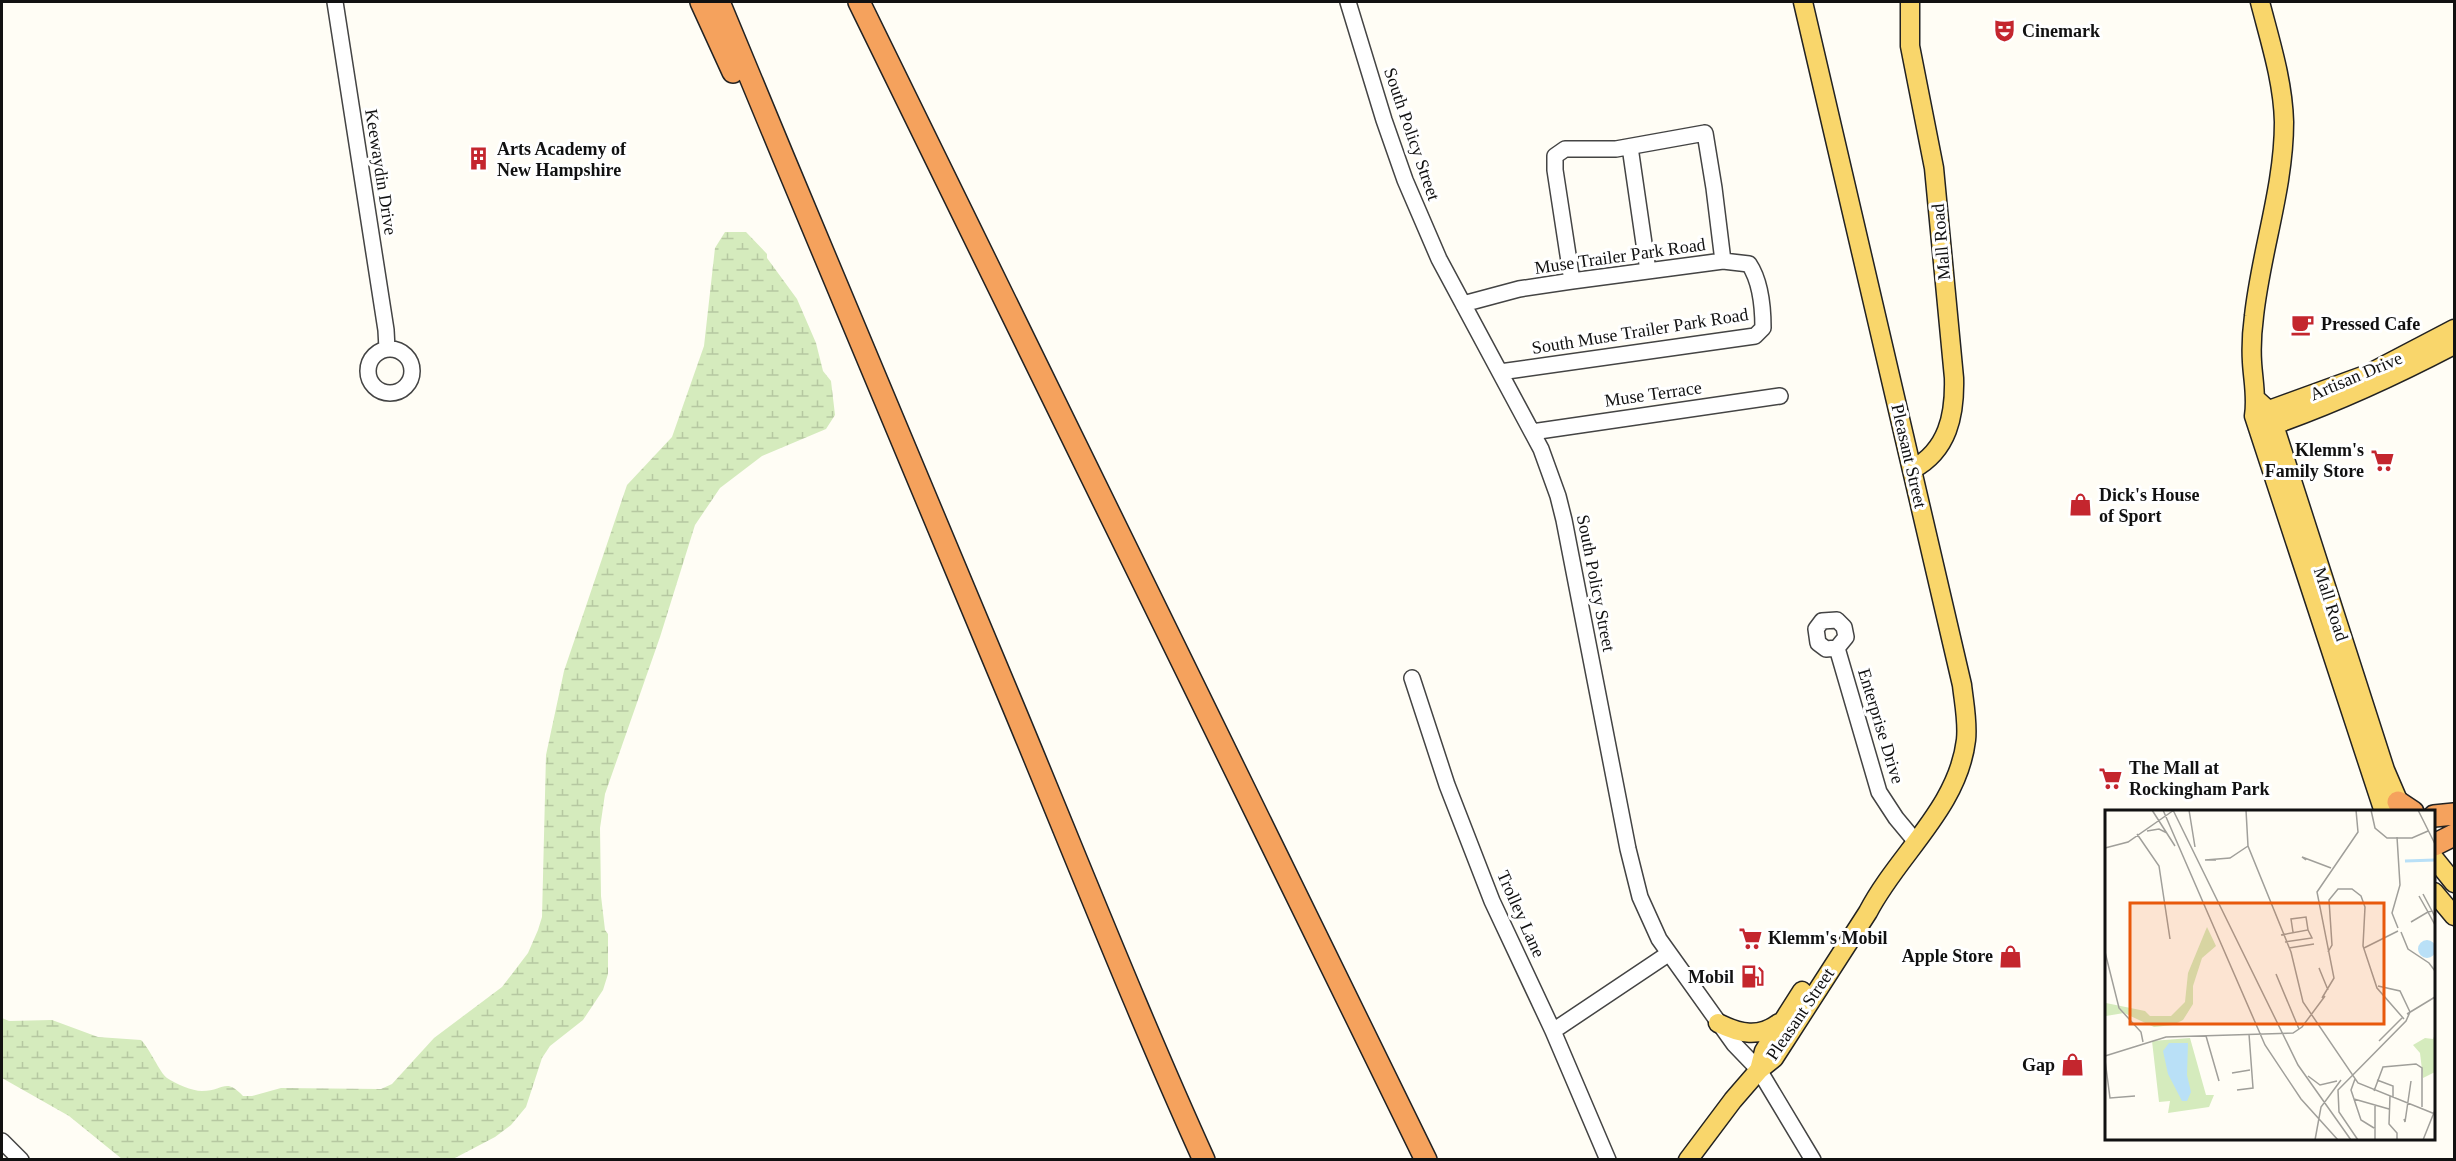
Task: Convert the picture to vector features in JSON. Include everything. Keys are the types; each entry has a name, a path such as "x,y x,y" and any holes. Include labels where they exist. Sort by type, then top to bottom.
{"highway":[{"path":"701,2 830,273"},
{"path":"719,2 1158,1058 1204,1160"},
{"path":"859,2 1426,1160"},
{"path":"2435,816 2454,814"},
{"path":"2435,844 2454,835"}],"main road":[{"name":"Pleasant Street","path":"1759,1070 1774,1058 1868,912 1879,891 1944,803 1962,758 1966,721 1962,685 1803,2"},
{"name":"Mall Road","path":"1910,2 1910,46 1934,168 1954,394 1953,414 1944,437 1927,461 1913,469"},
{"name":"Mall Road","path":"2260,2 2279,81 2284,124 2280,168 2252,328 2252,357 2262,416 2399,809"},
{"name":"Artisan Drive","path":"2262,416 2368,374 2454,329"},
{"name":"Artisan Drive","path":"2262,416 2345,399 2386,381 2454,345"},
{"path":"2435,860 2454,883"},
{"name":"Pleasant Street","path":"1759,1070 1764,1051 1781,1022 1860,903 1879,891"},
{"path":"2435,894 2454,916"},
{"path":"1718,1023 1731,1030 1750,1034 1762,1032 1781,1022"},
{"path":"1688,1160 1759,1070"}],"street":[{"name":"Keewaydin Drive","path":"335,2 387,349"},
{"name":"South Policy Street","path":"1348,2 1384,120 1427,234 1551,472 1558,496 1636,885 1651,923 1668,954 1718,1023 1742,1054 1759,1070 1814,1160"},
{"name":"Muse Trailer Park Road","path":"1463,304 1519,289 1572,280 1723,261 1705,133 1630,147"},
{"path":"1572,280 1556,179 1555,156 1565,148 1630,147 1648,271"},
{"name":"South Muse Trailer Park Road","path":"1500,372 1755,336 1763,328 1763,313 1755,274 1749,264 1723,261"},
{"name":"Muse Terrace","path":"1532,432 1780,396"},
{"name":"Enterprise Drive","path":"1837,648 1879,792 1896,818 1916,842"},
{"name":"Trolley Lane","path":"1412,678 1438,762 1492,901 1553,1031 1608,1160"},
{"path":"1553,1031 1668,954"},
{"path":"2,1141 21,1160"}],"green space":[{"path":"725,232 746,232 767,254 767,258 797,299 816,343 823,371 831,381 835,415 826,429 762,456 720,488 695,525 660,637 605,794 600,828 601,896 605,930 608,934 608,974 603,990 583,1020 550,1046 542,1058 526,1107 511,1125 495,1137 453,1159 122,1159 69,1116 2,1078 2,1018 9,1021 52,1020 98,1037 141,1040 167,1078 198,1091 228,1086 243,1096 252,1096 281,1088 381,1089 392,1084 434,1038 502,987 528,953 542,917 546,755 564,671 627,485 672,437 704,346 715,248"}],"place":[{"name":"Cinemark","path":"2004,31"},
{"name":"Arts Academy of New Hampshire","path":"479,159"},
{"name":"Pressed Cafe","path":"2303,324"},
{"name":"Klemm's Family Store","path":"2382,460"},
{"name":"Dick's House of Sport","path":"2081,505"},
{"name":"The Mall at Rockingham Park","path":"2111,778"},
{"name":"Klemm's Mobil","path":"1750,938"},
{"name":"Apple Store","path":"2011,956"},
{"name":"Mobil","path":"1752,977"},
{"name":"Gap","path":"2073,1065"}]}
